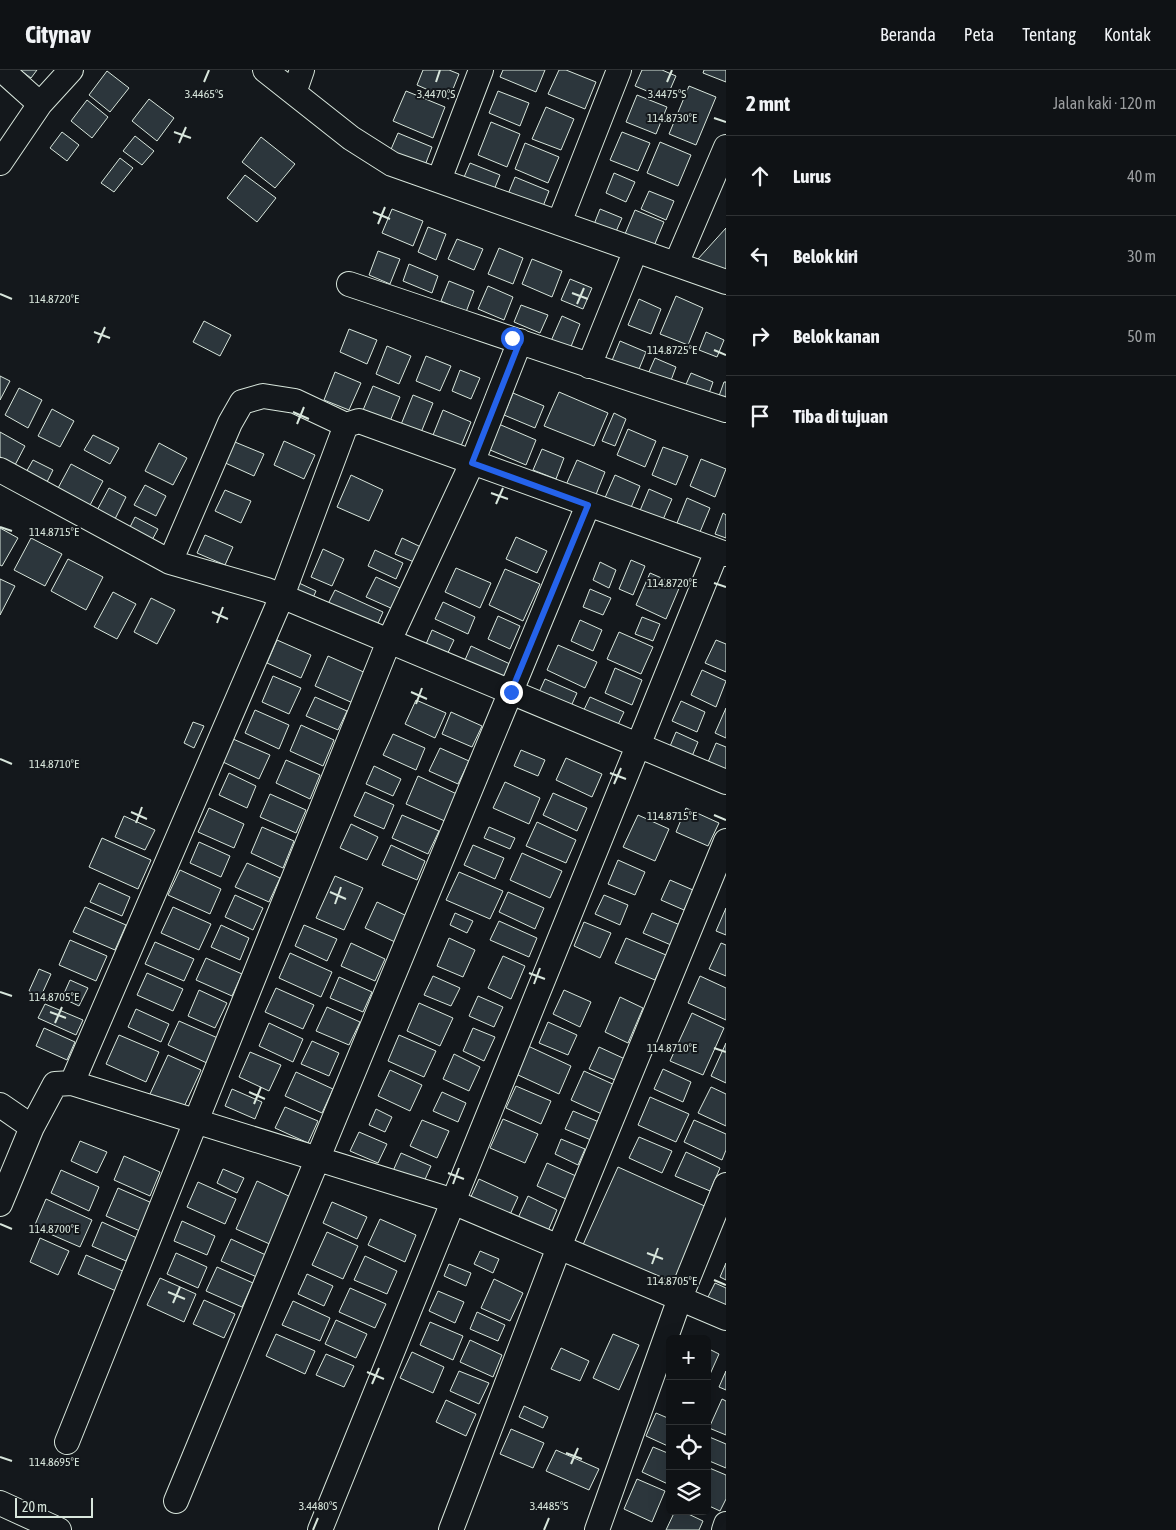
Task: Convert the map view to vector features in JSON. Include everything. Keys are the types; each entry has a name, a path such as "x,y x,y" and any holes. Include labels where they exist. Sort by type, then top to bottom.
{"street":[{"path":"2,70 40,104"},
{"path":"0,163 40,104 71,70"},
{"path":"265,70 371,152 392,164 635,252 726,282"},
{"path":"294,93 302,70"},
{"path":"439,180 481,70"},
{"path":"559,223 618,70"},
{"path":"676,264 726,147"},
{"path":"589,366 635,252"},
{"path":"349,284 589,366 726,410"},
{"path":"67,1442 390,641 472,463 520,341"},
{"path":"170,562 230,423 242,402 263,396 295,401 346,425 359,422 721,552 638,746 320,1530"},
{"path":"72,1083 282,596 346,425"},
{"path":"0,470 170,562 267,590 726,782"},
{"path":"176,1501 588,505"},
{"path":"451,1530 559,1247 726,841"},
{"path":"0,1204 32,1127 56,1084 72,1083 452,1201 726,1318"},
{"path":"0,1105 32,1127"},
{"path":"597,1530 680,1298 726,1185"},
{"path":"0,1503 59,1530"},
{"path":"724,1530 726,1524"}],"building":[{"path":"20,70 37,70 31,78"},
{"path":"423,70 449,70 459,74 449,99 417,85"},
{"path":"503,70 545,70 536,92 500,77"},
{"path":"559,70 566,70 596,82 585,109 548,94"},
{"path":"642,70 662,70 676,76 666,99 635,86"},
{"path":"704,70 726,70 726,82 703,73"},
{"path":"107,71 129,88 110,112 89,95"},
{"path":"689,86 716,97 696,145 669,134"},
{"path":"406,91 445,107 433,138 393,121"},
{"path":"498,91 529,103 520,126 489,113"},
{"path":"637,95 667,107 656,134 626,122"},
{"path":"149,99 174,118 157,141 132,121"},
{"path":"87,100 108,117 92,138 71,121"},
{"path":"546,107 574,119 561,150 532,139"},
{"path":"491,122 520,134 507,167 478,155"},
{"path":"62,132 79,145 67,161 50,148"},
{"path":"622,132 650,143 638,171 610,160"},
{"path":"398,133 432,147 424,168 389,154"},
{"path":"135,136 154,151 142,165 123,151"},
{"path":"261,137 295,164 275,188 242,162"},
{"path":"660,142 691,155 678,186 647,173"},
{"path":"525,143 559,157 548,183 515,169"},
{"path":"120,158 133,168 114,192 101,183"},
{"path":"470,163 500,175 492,195 462,182"},
{"path":"614,173 635,182 626,202 606,193"},
{"path":"245,175 276,198 257,222 227,198"},
{"path":"515,177 549,191 540,214 506,199"},
{"path":"649,191 674,201 666,220 641,209"},
{"path":"392,209 423,221 413,246 382,233"},
{"path":"600,209 622,218 614,236 593,227"},
{"path":"635,210 664,222 654,246 625,234"},
{"path":"428,227 446,234 436,260 418,252"},
{"path":"726,228 726,271 697,260"},
{"path":"457,239 483,249 474,270 448,259"},
{"path":"499,248 523,258 513,284 488,274"},
{"path":"378,251 400,259 390,284 369,275"},
{"path":"532,259 562,271 552,297 522,284"},
{"path":"409,264 438,276 432,293 403,281"},
{"path":"570,279 592,288 583,309 561,300"},
{"path":"449,281 474,291 466,312 441,301"},
{"path":"488,286 513,297 504,320 478,309"},
{"path":"676,296 703,308 688,345 660,334"},
{"path":"639,299 661,309 651,334 628,325"},
{"path":"521,305 548,315 540,333 514,322"},
{"path":"562,316 580,324 570,349 551,341"},
{"path":"204,321 231,335 220,356 193,342"},
{"path":"349,329 377,340 367,364 340,352"},
{"path":"706,332 724,340 717,357 699,350"},
{"path":"620,341 646,352 637,374 611,363"},
{"path":"387,346 411,356 399,384 376,374"},
{"path":"426,356 451,366 440,391 416,381"},
{"path":"655,358 676,367 670,383 648,374"},
{"path":"460,370 480,378 471,399 452,391"},
{"path":"335,372 361,383 349,410 324,400"},
{"path":"691,373 713,382 707,399 684,389"},
{"path":"0,376 10,381 0,400"},
{"path":"724,382 726,382 726,399 719,396"},
{"path":"373,386 400,397 388,426 361,415"},
{"path":"19,388 42,400 28,428 5,415"},
{"path":"559,392 608,413 594,446 544,426"},
{"path":"513,393 544,406 535,428 504,415"},
{"path":"413,395 433,403 420,435 400,427"},
{"path":"52,409 74,421 60,447 38,436"},
{"path":"443,410 471,422 461,446 433,435"},
{"path":"614,413 626,419 615,446 602,441"},
{"path":"494,422 536,440 526,465 483,447"},
{"path":"628,429 656,441 645,467 617,455"},
{"path":"0,432 25,446 15,465 0,457"},
{"path":"93,435 119,448 110,464 84,450"},
{"path":"230,440 264,454 254,476 221,461"},
{"path":"284,441 315,455 304,479 274,465"},
{"path":"159,443 187,458 173,485 145,471"},
{"path":"663,447 688,456 676,485 652,475"},
{"path":"542,449 564,458 556,479 533,470"},
{"path":"701,459 726,469 715,497 690,486"},
{"path":"33,460 53,470 46,484 25,474"},
{"path":"577,460 605,472 595,497 566,485"},
{"path":"71,464 103,481 89,507 57,490"},
{"path":"351,475 383,490 369,521 337,507"},
{"path":"615,475 640,486 630,510 604,500"},
{"path":"145,485 166,496 156,516 134,505"},
{"path":"109,488 126,497 113,523 95,514"},
{"path":"649,489 672,499 662,522 639,513"},
{"path":"225,490 251,501 241,523 215,511"},
{"path":"687,498 710,508 700,532 677,523"},
{"path":"723,513 726,515 726,538 715,534"},
{"path":"135,517 158,529 151,542 128,531"},
{"path":"0,528 18,538 2,566 0,565"},
{"path":"205,535 233,547 225,565 197,553"},
{"path":"516,537 547,551 537,573 506,559"},
{"path":"31,538 62,554 45,586 14,570"},
{"path":"402,538 421,547 414,562 395,554"},
{"path":"323,549 344,559 332,586 311,577"},
{"path":"375,550 403,563 396,579 368,566"},
{"path":"68,559 103,577 86,610 51,591"},
{"path":"631,560 645,566 633,595 619,589"},
{"path":"600,562 616,570 609,588 593,580"},
{"path":"456,568 491,583 480,608 445,592"},
{"path":"505,569 540,584 523,621 489,605"},
{"path":"650,573 680,586 666,619 636,605"},
{"path":"376,577 402,589 393,609 366,597"},
{"path":"0,579 15,586 0,615"},
{"path":"299,583 316,591 311,602 294,594"},
{"path":"590,589 611,598 603,615 583,607"},
{"path":"335,590 383,612 375,630 326,608"},
{"path":"113,592 136,604 117,639 94,627"},
{"path":"151,598 175,610 157,644 134,632"},
{"path":"443,602 475,617 468,634 435,619"},
{"path":"498,616 520,626 510,649 488,639"},
{"path":"642,617 660,624 653,641 635,634"},
{"path":"580,620 602,630 593,651 571,641"},
{"path":"432,630 454,640 445,659 424,649"},
{"path":"619,632 653,647 641,674 607,659"},
{"path":"277,640 311,655 301,678 267,663"},
{"path":"716,640 726,644 726,672 705,663"},
{"path":"558,645 597,662 585,688 547,670"},
{"path":"471,646 510,664 501,684 462,667"},
{"path":"328,656 368,674 355,704 315,686"},
{"path":"615,668 642,680 632,705 605,693"},
{"path":"702,670 726,681 716,707 691,695"},
{"path":"273,676 301,688 289,714 262,702"},
{"path":"545,679 577,693 568,713 536,699"},
{"path":"315,697 347,711 338,730 306,716"},
{"path":"590,697 624,712 616,729 582,714"},
{"path":"416,700 446,713 435,738 405,724"},
{"path":"681,701 705,712 697,732 672,721"},
{"path":"726,708 726,738 715,733"},
{"path":"255,710 289,725 279,749 245,733"},
{"path":"451,712 482,726 472,747 442,734"},
{"path":"193,722 204,726 194,748 184,743"},
{"path":"301,725 334,740 323,766 290,751"},
{"path":"676,732 698,742 690,761 668,751"},
{"path":"393,734 425,748 416,770 383,755"},
{"path":"233,739 270,755 259,779 223,762"},
{"path":"716,743 726,747 726,775 706,767"},
{"path":"440,748 469,761 458,784 429,771"},
{"path":"521,750 545,760 538,776 514,766"},
{"path":"566,758 602,774 592,797 556,780"},
{"path":"286,760 320,775 310,799 276,783"},
{"path":"374,766 401,779 393,796 366,784"},
{"path":"229,773 256,786 247,808 219,795"},
{"path":"418,776 459,795 447,822 406,804"},
{"path":"505,782 540,798 529,824 493,808"},
{"path":"365,792 394,805 384,829 354,816"},
{"path":"553,793 587,808 577,831 543,815"},
{"path":"270,794 306,810 296,833 260,817"},
{"path":"209,808 244,824 234,848 198,832"},
{"path":"686,808 719,823 708,846 676,832"},
{"path":"402,815 439,831 428,854 392,838"},
{"path":"638,815 669,829 655,861 623,847"},
{"path":"124,816 155,830 145,850 115,837"},
{"path":"537,822 576,840 566,863 526,846"},
{"path":"351,824 378,837 367,860 340,848"},
{"path":"262,827 294,841 283,868 251,853"},
{"path":"489,827 515,838 510,849 484,838"},
{"path":"102,838 151,860 138,889 89,867"},
{"path":"199,842 230,856 221,877 190,863"},
{"path":"391,845 425,861 417,880 382,865"},
{"path":"473,845 504,858 495,879 464,865"},
{"path":"522,853 562,871 550,898 510,880"},
{"path":"618,860 645,872 635,895 608,884"},
{"path":"247,863 280,878 269,902 235,887"},
{"path":"180,870 221,889 210,914 168,895"},
{"path":"459,872 503,891 490,919 446,900"},
{"path":"335,876 363,888 344,930 316,918"},
{"path":"670,880 693,890 684,910 661,900"},
{"path":"99,883 130,897 122,916 90,902"},
{"path":"508,892 544,908 535,929 499,912"},
{"path":"235,895 263,908 253,930 225,917"},
{"path":"604,895 628,905 620,925 595,914"},
{"path":"377,902 407,916 395,942 365,928"},
{"path":"85,907 126,925 115,950 73,932"},
{"path":"173,907 211,924 199,950 161,933"},
{"path":"726,908 726,935 716,931"},
{"path":"455,913 473,921 467,933 450,925"},
{"path":"652,913 680,925 671,945 643,933"},
{"path":"499,921 537,938 529,957 490,940"},
{"path":"584,922 611,933 600,958 574,946"},
{"path":"221,925 249,938 240,960 211,947"},
{"path":"304,925 337,939 327,961 295,946"},
{"path":"449,938 475,950 463,977 437,966"},
{"path":"626,938 666,955 655,980 615,963"},
{"path":"70,940 107,956 96,981 59,965"},
{"path":"155,942 194,959 184,981 145,964"},
{"path":"351,943 385,959 375,981 341,966"},
{"path":"721,943 726,945 726,976 709,969"},
{"path":"290,953 332,972 321,997 279,978"},
{"path":"503,956 525,966 511,999 488,988"},
{"path":"206,958 242,974 232,996 196,980"},
{"path":"39,969 51,974 41,996 29,991"},
{"path":"147,973 183,989 173,1011 137,995"},
{"path":"433,976 460,988 451,1006 424,995"},
{"path":"700,976 726,988 726,1020 688,1003"},
{"path":"339,977 372,992 363,1012 330,998"},
{"path":"70,980 88,988 79,1006 62,998"},
{"path":"276,988 314,1005 303,1029 265,1012"},
{"path":"199,990 227,1003 215,1028 188,1016"},
{"path":"564,990 591,1002 580,1027 553,1014"},
{"path":"478,996 503,1007 494,1027 469,1016"},
{"path":"620,997 643,1008 628,1043 605,1032"},
{"path":"419,1003 453,1018 440,1046 407,1031"},
{"path":"45,1004 83,1020 76,1035 38,1018"},
{"path":"327,1007 360,1022 349,1045 316,1031"},
{"path":"136,1009 169,1024 161,1042 128,1027"},
{"path":"692,1013 724,1028 703,1075 670,1061"},
{"path":"179,1021 220,1039 209,1064 168,1045"},
{"path":"548,1022 577,1035 568,1055 539,1043"},
{"path":"269,1023 303,1039 293,1062 259,1046"},
{"path":"44,1028 75,1042 67,1060 36,1046"},
{"path":"473,1028 495,1037 484,1061 463,1051"},
{"path":"119,1035 159,1052 146,1082 106,1064"},
{"path":"399,1035 436,1051 424,1077 388,1061"},
{"path":"312,1041 339,1053 329,1076 301,1064"},
{"path":"726,1043 726,1083 711,1076"},
{"path":"528,1046 571,1066 559,1094 516,1074"},
{"path":"599,1047 625,1059 615,1080 589,1069"},
{"path":"250,1052 281,1065 269,1091 239,1077"},
{"path":"454,1054 480,1067 469,1091 443,1079"},
{"path":"168,1055 201,1070 183,1109 150,1094"},
{"path":"663,1069 691,1082 683,1102 654,1089"},
{"path":"390,1070 422,1085 410,1111 378,1096"},
{"path":"584,1071 617,1086 604,1115 571,1100"},
{"path":"296,1072 333,1089 322,1113 285,1096"},
{"path":"516,1086 551,1101 541,1124 506,1108"},
{"path":"711,1087 726,1094 726,1126 698,1113"},
{"path":"232,1089 262,1102 255,1119 225,1106"},
{"path":"442,1092 466,1103 458,1122 433,1111"},
{"path":"650,1097 689,1114 676,1142 638,1125"},
{"path":"285,1107 318,1121 308,1143 275,1128"},
{"path":"376,1109 392,1117 385,1132 369,1125"},
{"path":"573,1111 599,1122 591,1140 565,1129"},
{"path":"503,1119 538,1134 525,1163 490,1148"},
{"path":"422,1120 449,1131 437,1158 410,1146"},
{"path":"694,1120 726,1134 726,1150 722,1160 684,1142"},
{"path":"359,1132 387,1144 378,1163 350,1151"},
{"path":"639,1137 672,1151 662,1173 629,1158"},
{"path":"561,1139 585,1149 578,1165 555,1154"},
{"path":"80,1141 107,1152 97,1173 71,1161"},
{"path":"686,1152 720,1168 710,1191 675,1176"},
{"path":"401,1153 431,1166 423,1184 393,1171"},
{"path":"124,1156 160,1172 150,1196 114,1180"},
{"path":"547,1163 576,1176 566,1199 537,1186"},
{"path":"618,1167 709,1208 673,1287 582,1247"},
{"path":"223,1169 244,1178 237,1193 217,1183"},
{"path":"61,1170 99,1187 89,1211 51,1193"},
{"path":"479,1179 518,1197 508,1219 469,1201"},
{"path":"257,1181 295,1199 274,1246 236,1229"},
{"path":"198,1182 236,1199 225,1224 187,1207"},
{"path":"118,1188 152,1203 140,1231 106,1216"},
{"path":"528,1196 557,1210 548,1231 518,1218"},
{"path":"46,1199 92,1220 80,1247 34,1227"},
{"path":"332,1202 367,1217 357,1239 323,1223"},
{"path":"380,1219 416,1235 405,1262 368,1245"},
{"path":"182,1221 215,1236 207,1255 174,1241"},
{"path":"102,1222 137,1238 126,1261 92,1246"},
{"path":"327,1232 358,1246 343,1279 312,1265"},
{"path":"40,1238 69,1251 58,1275 30,1262"},
{"path":"231,1239 268,1256 259,1278 221,1261"},
{"path":"480,1251 499,1259 493,1273 474,1264"},
{"path":"176,1253 207,1267 198,1288 167,1274"},
{"path":"86,1255 125,1272 116,1291 78,1274"},
{"path":"365,1256 397,1271 387,1294 354,1280"},
{"path":"726,1263 726,1280 720,1277"},
{"path":"449,1264 471,1273 466,1286 444,1276"},
{"path":"217,1267 253,1283 242,1307 206,1291"},
{"path":"307,1274 333,1286 324,1306 298,1294"},
{"path":"160,1278 196,1294 184,1322 147,1305"},
{"path":"494,1279 523,1293 510,1321 481,1308"},
{"path":"715,1283 726,1288 726,1310 706,1301"},
{"path":"350,1288 386,1304 375,1328 339,1312"},
{"path":"438,1291 464,1302 455,1323 429,1311"},
{"path":"204,1300 235,1314 224,1338 193,1324"},
{"path":"293,1301 330,1318 320,1341 282,1325"},
{"path":"477,1312 505,1325 498,1341 470,1329"},
{"path":"336,1320 367,1334 356,1358 325,1344"},
{"path":"430,1322 463,1336 453,1360 420,1345"},
{"path":"276,1334 315,1351 305,1374 266,1356"},
{"path":"613,1334 639,1345 619,1390 593,1378"},
{"path":"470,1340 502,1355 493,1377 460,1362"},
{"path":"561,1348 589,1361 580,1381 551,1369"},
{"path":"711,1350 719,1354 711,1372"},
{"path":"412,1352 444,1367 433,1393 400,1378"},
{"path":"326,1354 354,1366 344,1387 316,1375"},
{"path":"459,1371 489,1383 479,1404 450,1391"},
{"path":"726,1371 726,1390 719,1387"},
{"path":"722,1399 726,1401 726,1435 711,1429 711,1424"},
{"path":"446,1400 476,1414 466,1436 436,1422"},
{"path":"524,1406 548,1417 543,1428 519,1417"},
{"path":"656,1413 666,1417 666,1445 646,1436"},
{"path":"511,1429 544,1443 533,1468 500,1454"},
{"path":"711,1438 726,1444 726,1468 711,1462"},
{"path":"653,1447 666,1452 666,1483 642,1472"},
{"path":"556,1450 599,1469 589,1490 546,1471"},
{"path":"711,1469 726,1475 726,1499 720,1511 711,1507"},
{"path":"637,1479 665,1491 652,1522 624,1509"},
{"path":"673,1515 690,1515 703,1521 699,1530 666,1530"}],"route":[{"path":"511,692 588,505 472,463 520,341 512,338"}]}
